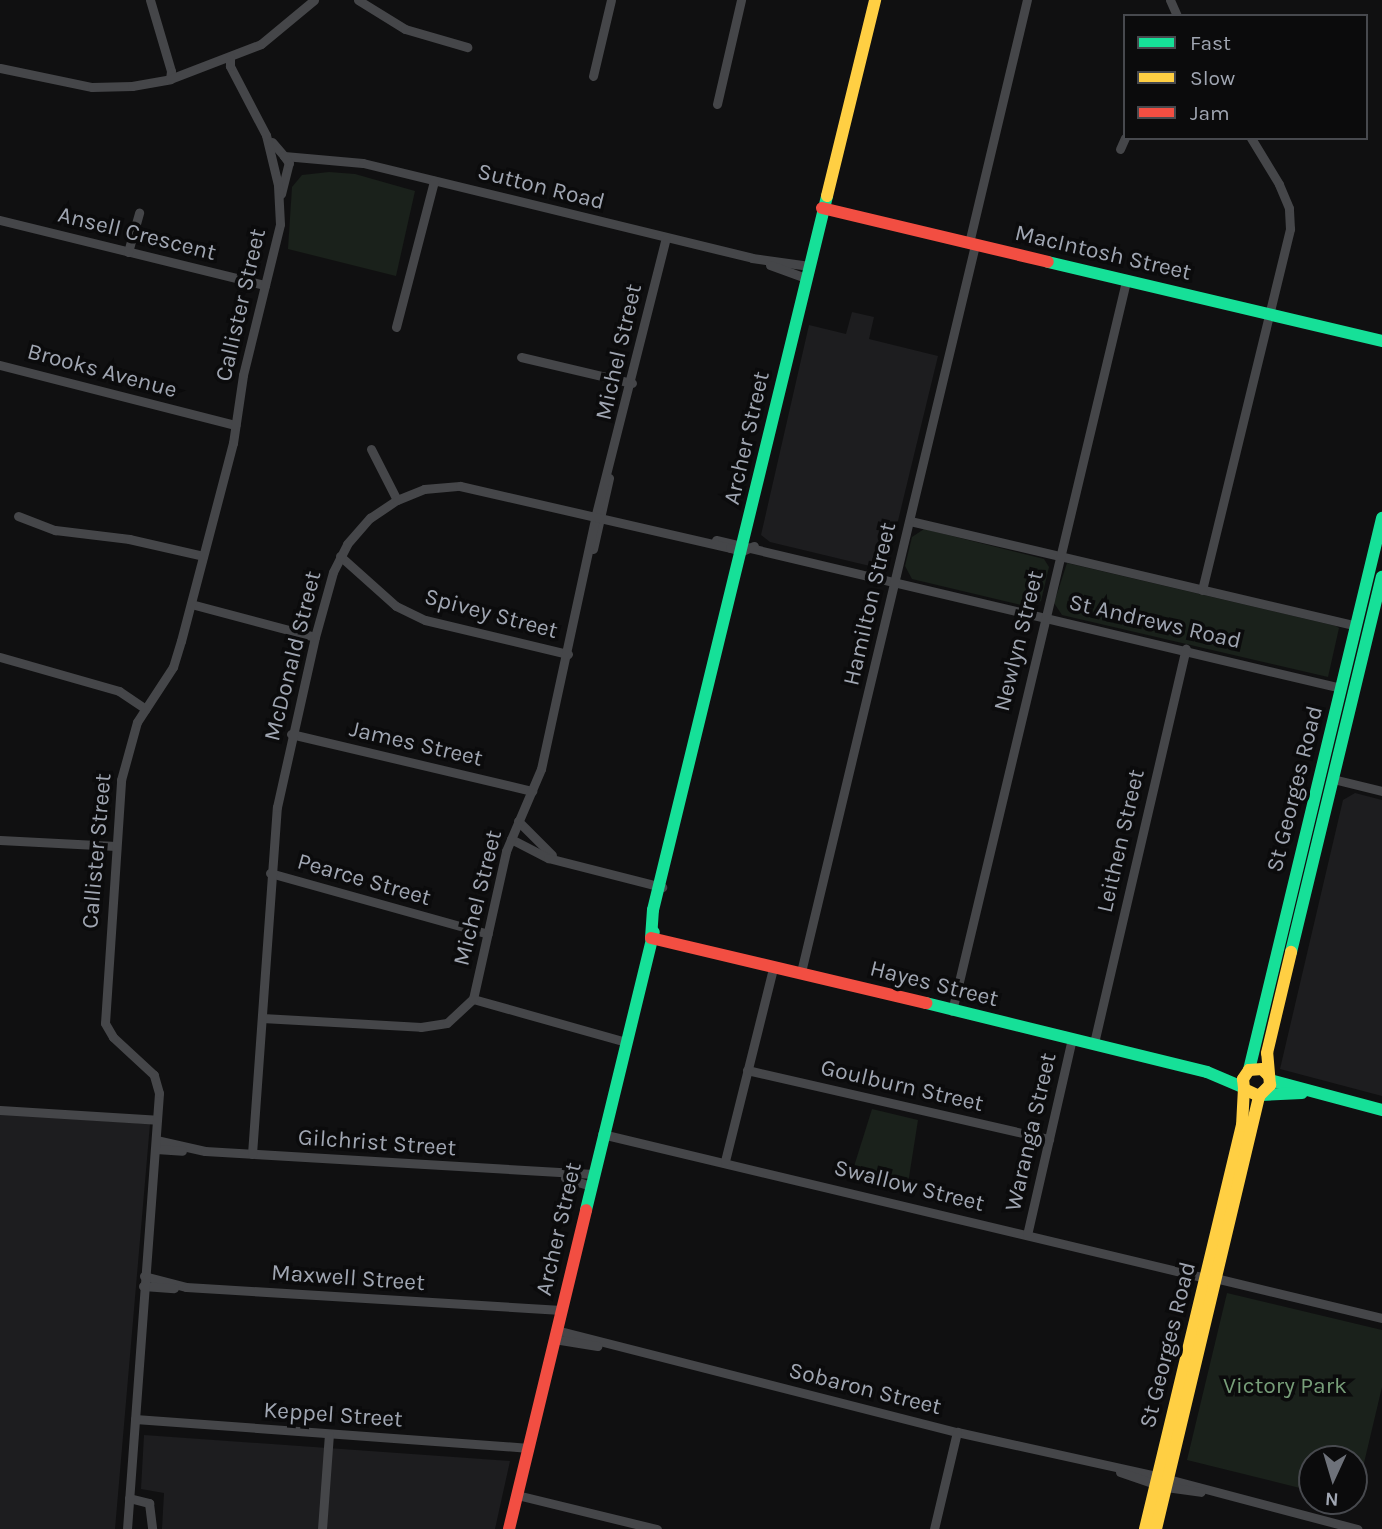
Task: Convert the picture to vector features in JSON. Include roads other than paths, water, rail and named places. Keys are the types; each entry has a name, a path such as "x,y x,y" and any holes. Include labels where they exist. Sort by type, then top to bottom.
{"street":[{"path":"150,0 170,79"},
{"path":"0,68 92,86 132,86 170,79 261,44 314,0"},
{"path":"358,0 405,29 467,47"},
{"path":"593,76 611,0"},
{"path":"717,104 741,0"},
{"name":"Archer Street","path":"509,1529 651,939 653,910 662,887 747,546 822,208 875,0"},
{"name":"Hamilton Street","path":"801,972 910,521 1027,0"},
{"name":"Callister Street","path":"230,57 230,66 247,92 265,132 279,210"},
{"name":"Callister Street","path":"127,1529 159,1093 155,1075 113,1037 105,1023 116,846 126,750 146,709 173,667 235,425 265,285 286,169 283,156 265,132"},
{"path":"1120,149 1124,140"},
{"path":"1202,590 1272,315 1290,229 1289,208 1252,140"},
{"path":"273,165 283,156"},
{"name":"Sutton Road","path":"283,156 363,163 808,272"},
{"name":"Sutton Road","path":"286,169 319,159"},
{"path":"273,165 286,169"},
{"path":"396,327 434,181"},
{"name":"MacIntosh Street","path":"822,208 1379,342"},
{"path":"128,252 139,213"},
{"name":"Ansell Crescent","path":"0,220 265,285"},
{"name":"Michel Street","path":"262,1018 421,1027 447,1023 473,999 511,839 532,791 568,654 666,238"},
{"name":"Newlyn Street","path":"952,1011 1126,281"},
{"path":"521,357 632,383"},
{"name":"Brooks Avenue","path":"0,365 235,425"},
{"path":"371,449 397,500"},
{"name":"McDonald Street","path":"252,1154 270,873 291,734 315,637 340,556 370,517 397,500 424,489 460,485 697,538 747,546"},
{"path":"18,516 55,530 129,539 203,556"},
{"name":"St Georges Road","path":"1247,1124 1244,1088 1248,1071 1263,1044 1291,927 1334,779 1356,626 1382,518"},
{"name":"St Andrews Road","path":"910,521 1356,626"},
{"name":"St Andrews Road","path":"747,546 1186,649 1344,697"},
{"name":"Spivey Street","path":"340,556 396,607 425,620 568,654"},
{"name":"St Georges Road","path":"1291,927 1320,776 1344,697 1370,629 1382,577"},
{"path":"191,604 315,637"},
{"path":"1356,626 1370,629"},
{"name":"Leithen Street","path":"1094,1043 1186,649"},
{"path":"0,657 119,691 146,709"},
{"name":"James Street","path":"291,734 532,791"},
{"path":"1320,776 1382,791"},
{"path":"518,821 558,861"},
{"path":"511,839 558,861 662,887"},
{"path":"0,840 116,846"},
{"name":"Pearce Street","path":"270,873 488,934"},
{"name":"Hayes Street","path":"651,939 773,968 801,972 952,1011 1094,1043 1207,1072 1260,1095"},
{"path":"725,1161 773,968"},
{"path":"473,999 626,1042"},
{"name":"Waranga Street","path":"1027,1234 1072,1038"},
{"name":"St Georges Road","path":"1151,1527 1247,1124 1269,1078 1263,1044"},
{"name":"Hayes Street","path":"1207,1072 1262,1069 1269,1078"},
{"name":"Goulburn Street","path":"747,1070 1049,1139"},
{"path":"1269,1078 1309,1093 1382,1110"},
{"path":"1260,1095 1309,1093"},
{"path":"0,1110 157,1119"},
{"name":"Swallow Street","path":"602,1134 1382,1318"},
{"name":"Gilchrist Street","path":"156,1144 205,1151 592,1180"},
{"name":"Maxwell Street","path":"144,1276 186,1287"},
{"name":"Maxwell Street","path":"143,1286 508,1308 558,1325"},
{"name":"Sobaron Street","path":"558,1325 606,1346 1357,1529"},
{"name":"Keppel Street","path":"135,1419 529,1448"},
{"path":"933,1529 957,1432"},
{"path":"322,1529 329,1434"},
{"path":"517,1495 657,1529"},
{"path":"129,1498 149,1503 152,1529"}],"park label":[{"name":"Victory Park","path":"1285,1386"}]}
